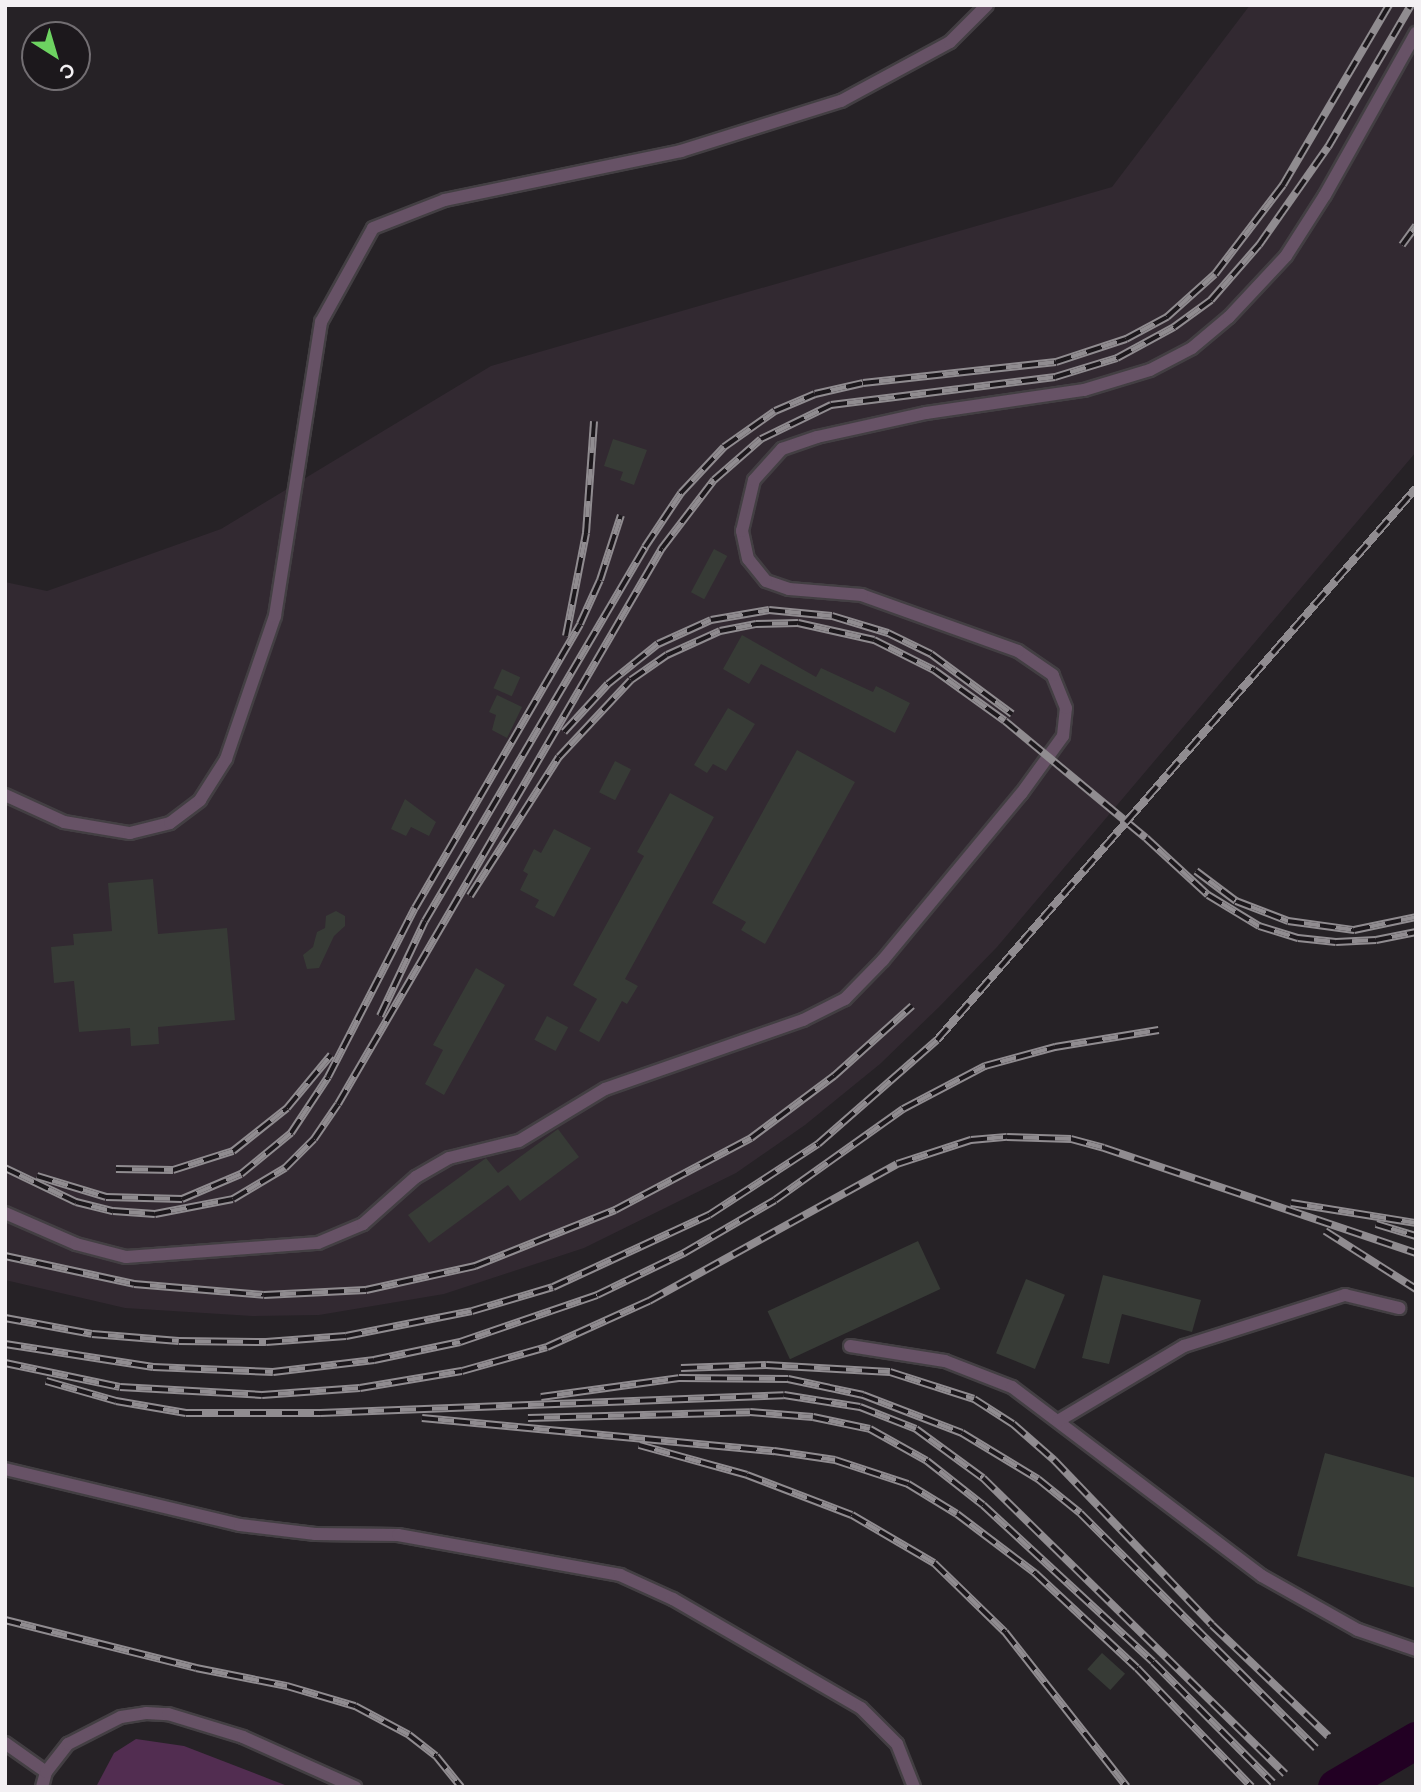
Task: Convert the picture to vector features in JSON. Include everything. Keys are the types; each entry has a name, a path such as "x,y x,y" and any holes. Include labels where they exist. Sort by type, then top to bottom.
{"lane":[{"path":"5,795 64,822 130,833 170,823 200,800 226,759 275,616 321,322 373,228 444,200 681,151 841,101 950,42 987,5"},
{"path":"5,1213 76,1244 126,1257 318,1243 363,1224 416,1177 449,1158 519,1141 605,1089 803,1020 845,999 883,960 1034,777 1063,736 1066,708 1053,675 1018,651 862,595 789,589 766,581 748,559 742,531 754,480 782,449 807,439 926,413 1084,390 1150,370 1192,348 1229,317 1286,256 1325,195 1416,33"},
{"path":"1058,1421 1184,1346 1345,1295 1399,1308"},
{"path":"850,1346 911,1353 981,1373 1012,1387 1262,1576 1358,1630 1416,1650"},
{"path":"5,1469 240,1525 315,1534 398,1535 620,1575 673,1599 861,1707 897,1744 914,1787"},
{"path":"42,1787 46,1772 68,1744 121,1717 146,1713 169,1714 243,1737 355,1787"},
{"path":"5,1743 46,1772"}],"shaded area":[{"path":"1250,5 1416,5 1416,452 997,947 939,1007 880,1064 805,1125 736,1173 584,1248 444,1294 319,1315 252,1316 125,1308 5,1280 5,582 47,591 221,529 491,366 1112,187"},
{"path":"136,1739 184,1746 290,1787 96,1787 114,1753"}],"building":[{"path":"613,439 647,450 634,485 620,480 623,472 604,466"},
{"path":"714,549 727,556 704,599 691,592"},
{"path":"742,635 816,677 821,668 873,692 876,686 910,703 895,733 761,664 749,684 723,669"},
{"path":"502,669 520,677 512,696 493,688"},
{"path":"497,695 522,707 507,738 492,730 496,715 489,712"},
{"path":"728,708 755,724 726,771 713,764 707,773 694,765"},
{"path":"797,750 855,782 765,944 741,930 746,922 712,903"},
{"path":"615,761 631,769 615,800 599,792"},
{"path":"670,793 714,817 625,979 638,986 627,1004 622,1001 599,1042 579,1031 597,999 573,985 644,856 637,852"},
{"path":"405,799 436,822 429,836 411,827 406,836 391,829"},
{"path":"554,829 591,848 554,917 535,907 539,900 520,890 528,874 523,871 534,849 541,853"},
{"path":"153,879 158,934 227,928 235,1020 158,1027 159,1044 131,1046 130,1028 79,1032 74,981 54,983 51,947 74,945 73,934 112,931 108,883"},
{"path":"336,911 345,916 345,926 334,936 319,968 307,969 303,955 313,947 317,932 325,928 326,916"},
{"path":"476,968 505,985 444,1095 425,1084 443,1050 433,1045"},
{"path":"547,1016 568,1027 556,1051 534,1040"},
{"path":"558,1129 579,1157 520,1201 508,1185 429,1243 408,1215 486,1158 498,1173"},
{"path":"918,1241 940,1289 790,1359 768,1311"},
{"path":"1103,1275 1201,1300 1192,1332 1122,1314 1109,1364 1082,1358"},
{"path":"1026,1279 1065,1295 1035,1369 996,1353"},
{"path":"1325,1453 1416,1478 1416,1588 1297,1556"},
{"path":"1102,1653 1125,1674 1110,1690 1087,1669"}],"waterway":[{"path":"1336,1787 1416,1740"}],"railway":[{"path":"380,1016 425,921 645,547 681,493 724,447 775,411 815,394 863,383 1056,362 1126,339 1167,317 1215,274 1283,185 1389,5"},
{"path":"5,1168 76,1202 113,1211 155,1214 233,1199 285,1168 314,1139 338,1104 662,548 714,480 761,439 831,405 1055,377 1117,358 1174,327 1211,300 1259,245 1328,147 1411,5"},
{"path":"1402,245 1416,226"},
{"path":"566,636 586,533 594,421"},
{"path":"5,1318 92,1334 179,1341 266,1342 346,1336 472,1311 553,1287 709,1215 818,1144 937,1040 1416,488"},
{"path":"37,1176 106,1197 182,1199 241,1174 291,1133 328,1077 415,908 580,624 600,580 621,515"},
{"path":"564,732 608,684 658,644 711,620 769,610 832,616 888,633 931,654 1012,714"},
{"path":"470,896 559,757 631,680 667,655 720,631 756,624 798,623 874,640 934,670 1005,721 1146,838 1208,895 1259,926 1298,938 1336,942 1376,940 1416,932"},
{"path":"1196,871 1236,901 1288,921 1354,930 1416,917"},
{"path":"5,1256 134,1284 264,1295 366,1290 475,1266 615,1210 751,1138 834,1076 912,1006"},
{"path":"5,1344 153,1367 273,1372 374,1360 460,1342 597,1295 684,1253 775,1200 903,1109 985,1066 1055,1047 1159,1030"},
{"path":"116,1169 173,1170 233,1151 287,1108 331,1055"},
{"path":"5,1363 120,1387 262,1395 360,1388 462,1371 547,1347 649,1301 897,1164 971,1140 1007,1137 1071,1139 1104,1148 1416,1253"},
{"path":"1291,1203 1416,1223"},
{"path":"1376,1224 1416,1236"},
{"path":"1325,1231 1416,1289"},
{"path":"681,1368 766,1365 890,1372 974,1399 1013,1424 1054,1460 1212,1625 1328,1736"},
{"path":"541,1397 679,1378 788,1379 863,1395 962,1433 1038,1479 1080,1513 1316,1748"},
{"path":"46,1381 116,1401 186,1413 320,1413 784,1395 860,1407 916,1429 983,1478 1285,1774"},
{"path":"528,1418 750,1412 813,1417 870,1429 927,1461 983,1505 1153,1662 1273,1783"},
{"path":"422,1418 774,1451 835,1460 908,1484 957,1514 1035,1573 1137,1668 1252,1787"},
{"path":"639,1445 747,1475 852,1515 934,1563 1005,1632 1127,1787"},
{"path":"5,1620 196,1668 287,1686 355,1706 409,1735 436,1756 461,1787"}]}
